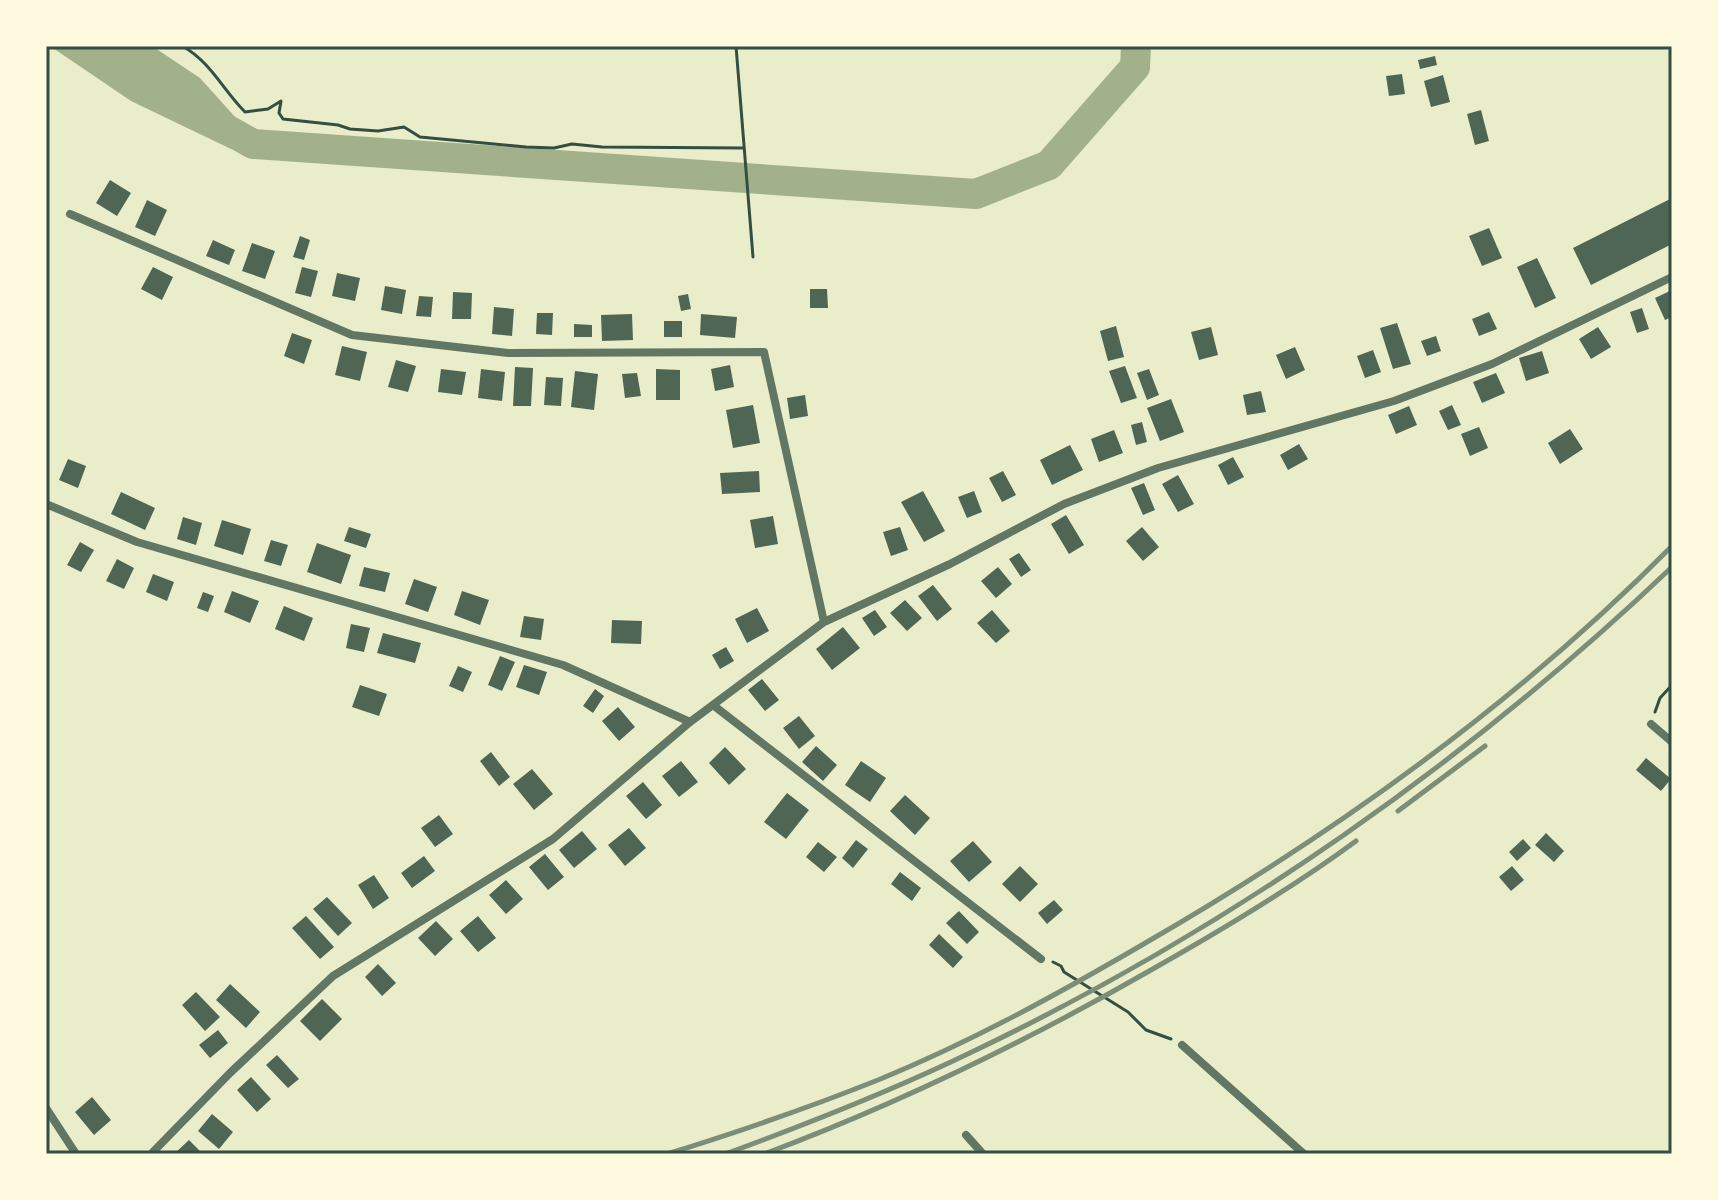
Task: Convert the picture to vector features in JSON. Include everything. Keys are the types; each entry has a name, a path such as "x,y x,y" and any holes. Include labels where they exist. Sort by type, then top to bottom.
{"street":[{"path":"70,214 352,335 508,353 764,352 824,622"},
{"path":"151,1154 230,1073 333,976 553,839 690,722 824,622 950,564 1064,504 1158,468 1394,401 1492,364 1672,277"},
{"path":"46,504 137,542 563,665 690,722"},
{"path":"713,705 1041,959"},
{"path":"1651,724 1672,742"},
{"path":"1182,1045 1304,1154"},
{"path":"46,1108 76,1154"},
{"path":"966,1135 983,1154"}],"path":[{"path":"182,46 199,57 245,112 268,109 281,101 279,113 283,119 378,131 404,127 420,137 526,147 554,148 572,144 743,148"},
{"path":"736,46 753,257"},
{"path":"1651,724 1660,698 1672,685"},
{"path":"1041,959 1056,962 1064,972 1128,1012 1146,1030 1160,1033 1182,1045"}],"shaded area":[{"path":"50,46 152,46 200,78 236,118 231,149 131,101"}],"building":[{"path":"1435,56 1437,65 1420,69 1418,60"},
{"path":"1402,74 1405,94 1389,96 1386,76"},
{"path":"1443,75 1450,102 1431,107 1424,81"},
{"path":"1481,110 1489,141 1475,145 1467,114"},
{"path":"110,180 131,193 117,216 96,203"},
{"path":"1672,198 1672,244 1591,285 1573,248"},
{"path":"147,200 167,210 155,236 135,227"},
{"path":"1489,228 1502,258 1482,266 1469,236"},
{"path":"300,236 310,240 304,260 293,257"},
{"path":"213,240 235,250 229,265 206,256"},
{"path":"252,243 275,251 265,279 242,271"},
{"path":"1537,258 1556,298 1535,308 1517,267"},
{"path":"153,267 173,277 162,300 141,289"},
{"path":"302,267 318,271 311,297 295,293"},
{"path":"337,273 360,278 355,301 332,296"},
{"path":"385,286 406,290 402,314 381,310"},
{"path":"810,289 827,289 828,308 810,308"},
{"path":"1672,290 1672,317 1665,320 1655,298"},
{"path":"453,292 472,293 471,319 452,319"},
{"path":"688,294 691,309 681,311 678,296"},
{"path":"419,296 433,297 431,317 416,316"},
{"path":"494,307 514,309 512,336 492,334"},
{"path":"1642,308 1649,329 1637,333 1630,312"},
{"path":"1489,312 1497,329 1479,336 1472,319"},
{"path":"537,313 553,313 552,335 536,334"},
{"path":"632,314 633,340 602,341 601,315"},
{"path":"701,314 737,317 735,338 700,335"},
{"path":"664,321 682,321 682,337 664,337"},
{"path":"1397,323 1411,364 1393,369 1380,328"},
{"path":"574,324 592,325 592,337 574,337"},
{"path":"1116,326 1124,357 1108,361 1100,331"},
{"path":"1211,327 1218,355 1199,360 1191,332"},
{"path":"1598,327 1611,347 1591,359 1579,339"},
{"path":"292,333 312,340 304,364 284,356"},
{"path":"1436,336 1441,351 1427,356 1421,341"},
{"path":"342,346 367,352 360,381 335,375"},
{"path":"1295,347 1305,370 1286,379 1276,355"},
{"path":"1373,350 1381,372 1365,378 1357,356"},
{"path":"1542,351 1549,373 1526,381 1519,358"},
{"path":"396,360 416,366 408,392 388,387"},
{"path":"730,365 734,387 715,391 711,369"},
{"path":"1125,366 1137,398 1121,403 1109,371"},
{"path":"515,367 533,368 531,406 513,406"},
{"path":"441,369 466,372 462,395 438,392"},
{"path":"481,369 505,372 502,401 478,398"},
{"path":"656,369 680,370 680,400 656,400"},
{"path":"1149,369 1159,395 1147,400 1137,373"},
{"path":"575,371 598,374 594,410 571,407"},
{"path":"637,373 641,396 625,398 622,374"},
{"path":"1496,373 1505,393 1482,403 1473,382"},
{"path":"546,377 563,378 561,406 544,405"},
{"path":"1261,391 1266,412 1247,415 1243,395"},
{"path":"805,395 808,416 790,419 787,398"},
{"path":"1171,399 1184,432 1160,441 1147,408"},
{"path":"753,405 760,443 733,448 726,410"},
{"path":"1452,405 1461,425 1448,430 1439,411"},
{"path":"1409,406 1417,425 1396,434 1388,415"},
{"path":"1142,422 1147,442 1136,445 1131,425"},
{"path":"1479,427 1488,448 1470,456 1461,434"},
{"path":"1570,429 1583,449 1560,464 1548,443"},
{"path":"1114,430 1123,453 1099,462 1091,439"},
{"path":"1299,444 1308,459 1288,470 1280,455"},
{"path":"1070,445 1083,470 1052,485 1040,460"},
{"path":"1233,457 1244,477 1228,485 1218,465"},
{"path":"68,459 86,466 78,488 59,480"},
{"path":"759,471 760,492 722,494 720,473"},
{"path":"1003,471 1016,495 1002,502 989,478"},
{"path":"1178,475 1194,504 1178,512 1162,484"},
{"path":"1144,483 1155,510 1143,515 1131,488"},
{"path":"923,491 945,531 924,542 901,502"},
{"path":"974,491 982,512 967,518 958,497"},
{"path":"121,492 155,508 145,530 111,514"},
{"path":"1066,515 1084,545 1069,554 1051,524"},
{"path":"773,516 778,544 755,548 750,520"},
{"path":"183,517 202,523 196,545 177,539"},
{"path":"222,520 251,529 243,555 214,546"},
{"path":"349,527 371,534 366,548 344,541"},
{"path":"900,527 908,550 891,556 883,532"},
{"path":"1142,527 1159,547 1143,561 1126,541"},
{"path":"271,540 288,545 281,566 264,561"},
{"path":"80,542 94,550 81,572 67,565"},
{"path":"317,543 351,555 341,584 307,572"},
{"path":"1019,553 1031,570 1021,577 1009,559"},
{"path":"117,559 134,568 124,589 106,581"},
{"path":"364,567 390,573 385,592 359,586"},
{"path":"998,567 1012,584 996,598 981,581"},
{"path":"153,574 174,582 167,601 146,592"},
{"path":"414,579 437,587 428,612 405,604"},
{"path":"933,585 952,609 937,621 918,596"},
{"path":"232,591 259,601 250,623 224,612"},
{"path":"462,591 489,600 480,625 454,615"},
{"path":"203,592 214,596 208,612 197,608"},
{"path":"905,600 922,618 907,631 890,613"},
{"path":"284,606 313,618 304,641 275,629"},
{"path":"757,608 769,631 747,643 735,619"},
{"path":"875,610 887,627 874,636 862,618"},
{"path":"992,610 1010,631 996,643 977,623"},
{"path":"524,616 544,619 541,640 520,637"},
{"path":"612,620 642,621 641,644 611,643"},
{"path":"351,624 370,628 364,652 346,648"},
{"path":"843,627 860,648 832,670 816,649"},
{"path":"383,633 421,643 415,663 377,653"},
{"path":"726,647 734,661 720,669 712,655"},
{"path":"500,656 515,662 502,691 488,685"},
{"path":"524,665 547,672 539,695 516,687"},
{"path":"458,666 472,672 463,692 449,686"},
{"path":"762,679 779,700 765,711 748,690"},
{"path":"360,685 387,694 379,716 352,707"},
{"path":"595,689 604,696 593,713 583,706"},
{"path":"618,707 635,727 619,741 602,721"},
{"path":"799,716 815,736 799,749 783,728"},
{"path":"816,746 837,765 823,781 802,762"},
{"path":"725,747 746,769 729,785 709,763"},
{"path":"491,752 510,777 499,786 480,761"},
{"path":"1646,758 1671,779 1661,791 1636,770"},
{"path":"681,761 698,782 679,797 662,776"},
{"path":"861,761 886,778 870,802 845,785"},
{"path":"532,769 553,794 534,810 513,784"},
{"path":"643,782 662,805 646,819 626,796"},
{"path":"787,793 809,810 786,839 764,822"},
{"path":"905,795 930,818 915,835 890,811"},
{"path":"439,815 453,834 435,847 421,828"},
{"path":"629,828 646,848 625,866 608,845"},
{"path":"582,831 597,849 574,868 559,850"},
{"path":"1546,833 1564,851 1554,862 1535,845"},
{"path":"1523,839 1531,848 1517,861 1509,852"},
{"path":"856,840 868,849 853,868 842,858"},
{"path":"973,841 992,862 969,882 950,861"},
{"path":"818,842 837,857 824,872 806,857"},
{"path":"545,854 564,877 548,890 529,867"},
{"path":"424,856 435,871 412,888 401,873"},
{"path":"1020,866 1038,884 1020,902 1002,884"},
{"path":"1512,866 1524,880 1511,891 1499,877"},
{"path":"900,872 921,888 912,901 891,884"},
{"path":"374,875 389,898 373,909 358,885"},
{"path":"506,880 523,899 506,914 489,895"},
{"path":"327,897 352,923 338,936 313,909"},
{"path":"1054,900 1063,910 1047,924 1038,913"},
{"path":"959,911 979,932 967,944 946,923"},
{"path":"306,916 334,947 320,959 292,928"},
{"path":"478,916 496,938 478,952 460,931"},
{"path":"436,921 453,939 435,956 418,938"},
{"path":"939,934 963,957 953,968 929,945"},
{"path":"378,964 396,983 382,996 365,977"},
{"path":"230,984 260,1012 246,1028 216,1000"},
{"path":"196,992 220,1017 205,1031 182,1005"},
{"path":"322,999 342,1019 320,1041 300,1021"},
{"path":"218,1030 228,1043 210,1058 199,1045"},
{"path":"277,1055 299,1079 288,1088 266,1065"},
{"path":"251,1077 271,1099 257,1112 237,1090"},
{"path":"92,1097 111,1120 94,1135 75,1112"},
{"path":"212,1114 233,1132 219,1149 198,1131"},
{"path":"189,1140 203,1154 174,1154"}],"waterway":[{"path":"198,113 253,144 976,194 1049,165 1135,67 1136,46"}],"railway":[{"path":"667,1154 825,1100 947,1050 1081,980 1218,900 1356,810 1423,762 1551,659 1672,546"},
{"path":"725,1154 852,1105 976,1050 1071,1002 1255,895 1343,836 1513,707 1594,639 1672,567"},
{"path":"1398,811 1485,746"},
{"path":"764,1154 913,1093 1057,1022 1230,924 1356,841"}]}
